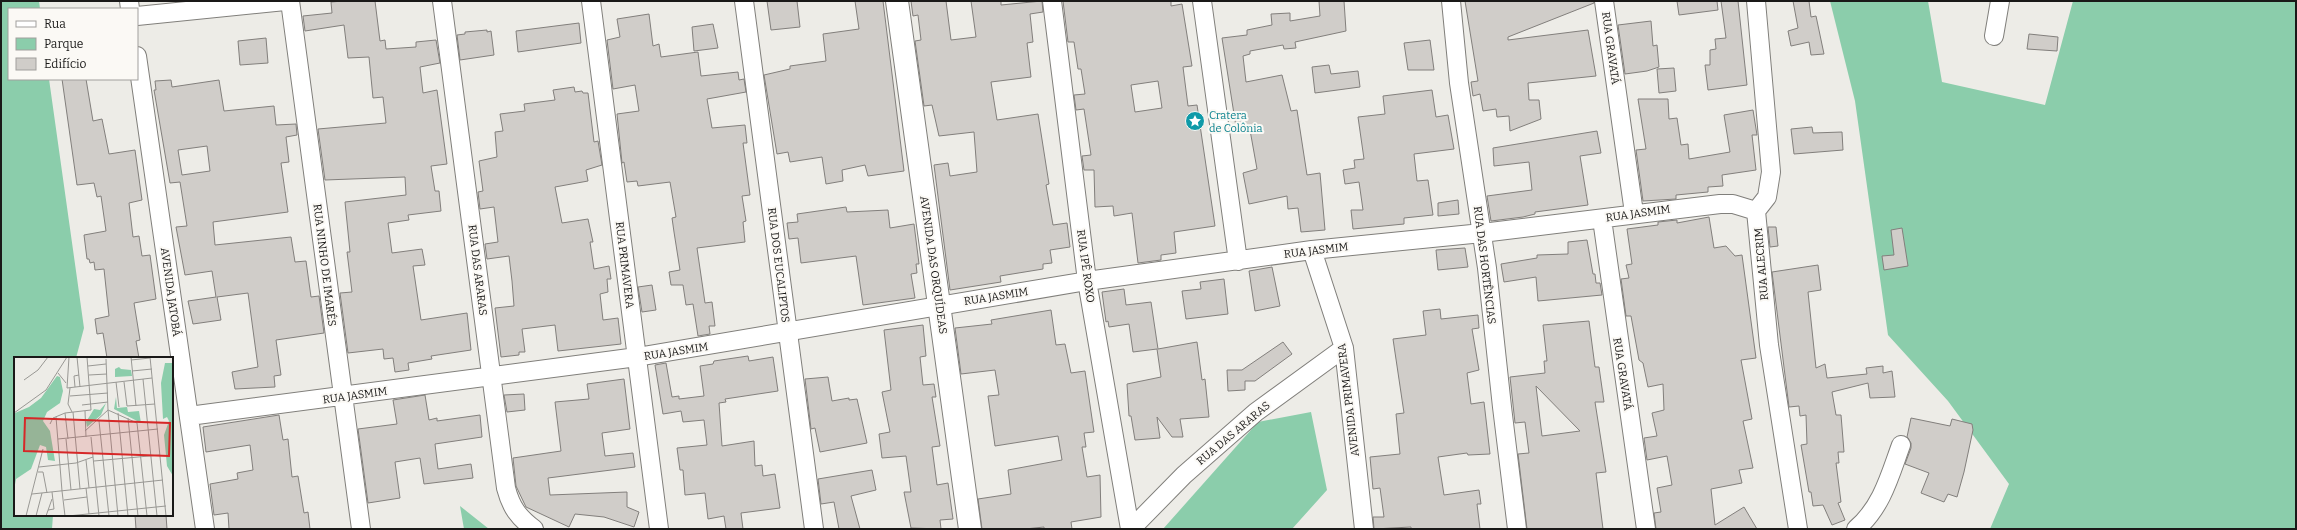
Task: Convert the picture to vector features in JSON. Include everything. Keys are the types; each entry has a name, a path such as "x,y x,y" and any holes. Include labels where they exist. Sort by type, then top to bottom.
{"street":[{"path":"138,16 285,1"},
{"name":"RUA NINHO DE IMARÉS","path":"290,1 342,397 361,529"},
{"name":"RUA DAS ARARAS","path":"442,1 509,500 513,510 522,521 534,529"},
{"name":"RUA PRIMAVERA","path":"591,1 659,529"},
{"name":"RUA DOS EUCALIPTOS","path":"744,1 814,529"},
{"name":"AVENIDA DAS ORQUÍDEAS","path":"897,1 970,529"},
{"name":"RUA IPÊ ROXO","path":"1052,1 1087,282 1131,529"},
{"path":"1202,1 1238,261"},
{"name":"RUA DAS HORTÊNCIAS","path":"1451,1 1460,83 1482,233 1518,529"},
{"name":"RUA GRAVATÁ","path":"1604,1 1634,213"},
{"path":"1756,1 1771,172 1767,197 1756,211"},
{"path":"1994,36 2000,1"},
{"name":"AVENIDA JATOBÁ","path":"138,63 205,529"},
{"name":"RUA JASMIM","path":"189,416 637,357 1087,282 1312,250 1482,233 1602,219 1634,213 1720,204 1733,204 1756,211"},
{"name":"RUA ALECRIM","path":"1756,211 1769,346 1798,529"},
{"name":"RUA GRAVATÁ","path":"1602,219 1646,529"},
{"name":"AVENIDA PRIMAVERA","path":"1312,250 1344,348 1364,529"},
{"name":"RUA DAS ARARAS","path":"1131,529 1184,475 1256,412 1344,348"},
{"path":"1856,529 1866,521 1880,501 1902,444"}],"green space":[{"path":"1,1 39,1 40,8 8,8 8,80 49,80 84,328 76,357 14,357 14,516 53,516 52,529 1,529"},
{"path":"1830,1 1928,1 1942,82 2045,105 2073,1 2296,1 2296,529 1990,529 2009,484 1948,401 1888,335 1855,101"},
{"path":"1311,412 1327,490 1292,529 1163,529 1258,422"},
{"path":"460,506 489,529 464,529"}],"building":[{"path":"375,1 380,41 385,40 386,49 416,47 416,42 436,40 440,63 420,67 423,93 437,90 447,164 431,166 435,191 439,191 441,211 408,215 409,220 388,223 392,253 422,249 425,265 413,266 421,320 467,313 471,350 431,356 432,359 408,363 409,370 395,372 393,358 384,359 383,349 348,353 340,293 352,292 347,252 350,252 345,202 406,195 405,177 325,180 318,129 386,123 383,97 373,98 369,57 348,58 344,25 305,31 303,16 332,13 331,2"},
{"path":"767,1 797,1 800,27 771,30"},
{"path":"855,1 883,1 904,171 868,176 865,165 842,170 843,181 826,184 822,157 790,162 788,152 777,154 764,75 790,69 790,66 826,61 823,34 859,29"},
{"path":"911,1 946,1 951,40 976,37 971,1 1001,1 1001,5 1042,1 1043,12 1030,14 1033,42 1027,43 1031,77 991,82 997,120 1038,114 1049,184 1046,185 1053,225 1067,223 1070,247 1050,250 1052,263 1043,264 1043,269 1000,276 1001,282 950,290 934,165 948,163 950,176 977,172 974,132 939,136 932,105 924,106 915,41 921,40 918,15 913,16"},
{"path":"1063,1 1171,1 1171,6 1182,4 1192,66 1183,67 1188,106 1197,105 1215,226 1174,232 1176,253 1161,255 1161,260 1138,263 1132,213 1114,216 1113,206 1095,207 1094,170 1084,170 1082,156 1091,155 1084,109 1076,110 1074,95 1085,94 1081,69 1078,69 1074,42 1068,42","holes":["1158,81 1162,108 1135,112 1131,85"]},
{"path":"1319,1 1344,1 1346,31 1295,42 1296,48 1284,49 1283,45 1250,51 1250,54 1243,56 1246,82 1282,75 1291,111 1297,110 1307,175 1320,173 1325,230 1301,232 1298,208 1288,209 1287,196 1249,204 1243,173 1257,169 1250,130 1237,133 1222,38 1247,35 1247,30 1272,25 1271,14 1290,13 1290,21 1320,16"},
{"path":"1465,1 1594,1 1594,3 1508,37 1508,40 1588,30 1596,76 1528,83 1529,100 1539,100 1541,119 1510,131 1509,116 1497,117 1496,109 1483,111 1480,94 1473,96 1471,82 1478,81"},
{"path":"1677,1 1717,1 1718,10 1679,15"},
{"path":"1721,1 1738,1 1747,85 1708,90 1705,65 1710,65 1710,50 1716,49 1715,39 1726,38"},
{"path":"1793,1 1809,1 1811,17 1816,16 1824,54 1811,55 1809,42 1791,46 1788,31 1798,28"},
{"path":"649,14 653,46 659,44 661,57 698,52 701,76 738,72 739,80 744,79 746,92 707,99 712,128 745,125 747,143 743,143 750,195 742,196 746,221 743,222 745,242 697,248 705,303 712,302 715,326 709,326 710,334 698,336 693,304 686,305 683,285 671,285 669,272 680,270 672,218 676,217 670,182 638,186 637,181 627,182 624,162 622,163 617,114 639,111 635,85 613,89 607,40 620,37 617,19"},
{"path":"1651,21 1653,46 1657,45 1659,67 1647,71 1625,74 1618,25"},
{"path":"579,23 581,43 518,52 516,31"},
{"path":"713,24 718,48 694,51 692,27"},
{"path":"487,30 487,32 491,31 494,55 460,60 457,35 465,34 465,32"},
{"path":"2029,34 2058,37 2057,51 2027,49"},
{"path":"266,38 268,63 240,65 238,41"},
{"path":"1430,40 1434,70 1408,70 1404,43"},
{"path":"1329,65 1331,74 1358,71 1360,87 1315,93 1312,67"},
{"path":"1674,68 1676,91 1659,93 1657,69"},
{"path":"62,80 86,80 93,121 102,119 109,154 135,150 142,200 129,203 133,237 139,236 142,256 150,255 156,299 134,303 140,340 136,341 139,357 107,357 103,333 97,334 95,319 109,316 104,269 95,270 94,262 90,263 89,259 87,259 84,235 106,231 101,196 97,197 94,183 77,185"},
{"path":"171,80 172,87 219,80 224,111 274,106 276,125 296,124 297,135 286,137 289,162 281,163 288,212 213,222 215,245 291,237 295,262 306,261 311,297 319,296 324,333 276,340 281,375 274,376 275,387 235,389 232,372 258,367 248,293 217,297 221,320 193,324 188,301 216,297 212,271 185,275 176,227 187,226 180,182 170,183 154,90 156,90 155,81","holes":["207,146 210,171 182,175 178,150"]},
{"path":"574,87 575,92 582,91 583,93 588,93 594,142 598,141 602,165 586,170 588,181 555,187 562,223 588,219 593,242 590,242 594,269 609,266 611,279 607,279 608,292 600,294 603,320 618,318 621,344 558,351 555,325 522,329 525,352 519,352 519,355 501,357 495,308 514,306 512,281 509,256 487,259 485,244 498,242 494,207 480,209 478,192 483,191 479,161 497,157 495,132 503,131 500,114 525,111 524,104 555,100 553,90"},
{"path":"1432,90 1436,117 1448,115 1454,149 1414,154 1417,181 1428,180 1433,215 1404,218 1404,224 1353,229 1351,210 1363,210 1359,182 1345,184 1343,170 1355,168 1354,160 1364,159 1358,117 1385,114 1383,96"},
{"path":"1638,99 1668,99 1669,119 1677,118 1681,145 1688,144 1689,159 1730,152 1724,115 1753,110 1757,135 1752,135 1756,170 1722,175 1723,186 1708,187 1708,192 1676,195 1676,199 1643,201 1636,150 1646,149"},
{"path":"1812,127 1813,133 1842,132 1843,150 1794,154 1791,129"},
{"path":"1597,131 1601,153 1580,156 1588,205 1535,212 1535,214 1523,217 1491,221 1487,196 1532,190 1529,162 1494,166 1493,148"},
{"path":"1458,200 1459,214 1438,216 1438,203"},
{"path":"846,207 847,212 888,210 890,228 914,224 919,264 916,264 917,273 911,274 915,298 863,305 856,256 801,263 798,238 789,239 787,223 798,222 797,214"},
{"path":"1709,217 1714,248 1726,246 1735,256 1742,255 1756,358 1741,360 1752,419 1743,421 1753,468 1739,470 1742,483 1711,489 1715,525 1744,507 1757,529 1656,529 1654,513 1661,512 1657,488 1672,485 1667,456 1647,460 1644,438 1657,436 1652,413 1664,410 1663,384 1648,387 1643,363 1639,360 1631,316 1626,316 1621,279 1629,278 1626,265 1632,264 1627,229 1658,225 1658,222 1677,220 1677,223"},
{"path":"1768,227 1776,227 1778,246 1770,247"},
{"path":"1902,228 1908,266 1884,270 1882,256 1894,255 1891,230"},
{"path":"1587,240 1593,274 1595,274 1596,283 1600,283 1602,295 1538,301 1536,277 1504,282 1501,264 1537,258 1537,255 1568,254 1568,242"},
{"path":"1465,248 1468,267 1438,270 1436,250"},
{"path":"1818,265 1821,290 1808,292 1816,368 1825,364 1827,378 1867,374 1866,368 1883,366 1883,373 1892,371 1895,397 1870,398 1868,383 1832,392 1836,415 1841,415 1844,452 1838,452 1839,463 1836,463 1841,502 1838,503 1845,520 1832,525 1823,505 1813,506 1811,492 1809,492 1801,445 1807,444 1806,415 1800,416 1799,406 1789,407 1772,272"},
{"path":"1272,267 1280,306 1255,311 1249,271"},
{"path":"1224,279 1228,314 1186,319 1182,291 1201,289 1200,282"},
{"path":"652,285 656,310 642,312 638,287"},
{"path":"1124,289 1126,305 1151,302 1158,349 1197,342 1202,380 1205,379 1209,417 1180,419 1183,437 1172,437 1157,417 1160,438 1135,440 1131,416 1129,416 1127,384 1161,377 1157,349 1133,352 1129,324 1109,327 1108,321 1106,322 1102,292"},
{"path":"1440,309 1441,319 1478,315 1479,328 1472,329 1479,370 1467,373 1471,404 1484,402 1490,454 1468,455 1467,453 1438,457 1444,495 1479,490 1481,504 1477,504 1480,529 1411,529 1411,527 1374,529 1373,517 1384,517 1380,488 1373,489 1370,457 1400,454 1396,414 1404,413 1393,339 1426,335 1423,311"},
{"path":"1051,310 1056,345 1065,344 1071,373 1085,371 1094,432 1084,433 1086,447 1082,447 1087,477 1100,475 1101,517 1071,522 1072,529 1044,529 1044,527 1025,529 982,529 978,499 1011,494 1008,470 1062,460 1058,436 995,446 988,396 999,395 995,370 961,374 955,328 992,324 991,320"},
{"path":"1589,321 1595,367 1599,367 1604,402 1595,402 1606,472 1596,473 1603,529 1527,529 1518,454 1529,453 1525,422 1515,423 1510,377 1545,373 1544,361 1547,361 1543,325","holes":["1536,386 1580,431 1542,436"]},
{"path":"923,325 926,356 920,357 923,385 934,384 936,397 932,397 940,446 932,447 937,485 948,483 953,519 940,520 941,529 911,528 904,492 911,492 906,456 882,458 879,434 890,432 882,392 891,390 884,330"},
{"path":"1283,342 1292,354 1255,381 1245,381 1245,390 1228,391 1227,370 1242,370"},
{"path":"748,356 749,361 773,357 778,391 725,399 726,402 719,403 722,446 754,441 755,466 762,465 763,476 775,474 780,508 741,513 743,529 726,529 724,516 708,519 705,493 685,495 683,470 680,470 677,448 707,445 704,420 683,422 681,411 663,414 655,365 666,363 672,397 679,396 679,399 704,396 700,366 713,364 714,361"},
{"path":"828,377 832,401 849,398 849,400 857,399 867,443 820,452 815,428 811,429 805,379"},
{"path":"624,379 630,429 602,433 605,456 633,453 635,467 548,478 550,495 627,492 627,507 639,512 634,527 604,517 575,514 569,527 526,507 516,486 513,458 561,451 555,402 589,399 587,384"},
{"path":"524,394 525,410 507,412 504,395"},
{"path":"425,395 429,420 437,418 437,421 480,415 482,437 435,444 438,469 471,464 473,478 424,484 420,458 395,462 400,498 368,503 358,429 397,424 393,400"},
{"path":"279,415 283,440 288,439 292,477 298,476 304,513 308,512 310,529 229,529 228,513 214,515 210,484 238,479 237,473 253,470 250,445 206,452 203,427"},
{"path":"1911,418 1950,426 1952,419 1972,424 1973,430 1957,497 1948,494 1944,502 1921,493 1929,473 1905,464 1911,448 1911,443 1907,437"},
{"path":"872,470 876,490 851,496 860,529 839,529 834,502 821,504 818,479"},
{"path":"135,516 166,516 167,529 136,529"}],"place":[{"name":"Cratera de Colônia","path":"1195,121"}]}
